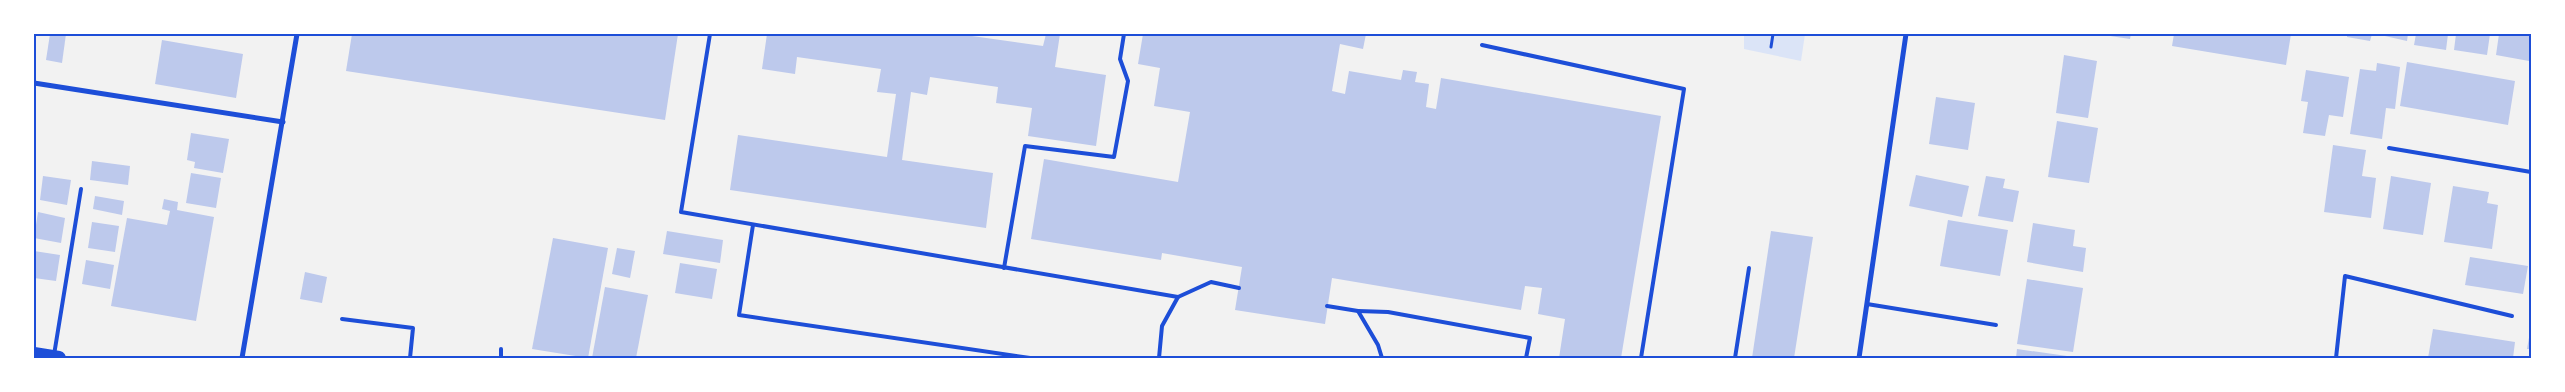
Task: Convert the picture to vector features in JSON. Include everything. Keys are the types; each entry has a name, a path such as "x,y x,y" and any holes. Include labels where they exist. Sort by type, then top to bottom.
{"highway":[{"path":"34,354 56,358"}],"street":[{"path":"242,358 284,122 297,34"},
{"path":"1860,358 1906,34"},
{"path":"34,83 284,122"}],"lane":[{"path":"710,34 681,212 1178,297 1211,282 1239,288"},
{"path":"1004,268 1025,146 1114,157 1128,81 1120,59 1124,34"},
{"path":"1482,44 1684,89 1641,358"},
{"path":"2390,148 2531,172"},
{"path":"56,358 81,189"},
{"path":"753,225 739,315 1030,358"},
{"path":"1735,358 1749,268"},
{"path":"2336,358 2345,276 2512,316"},
{"path":"1158,358 1162,326 1178,297"},
{"path":"1867,304 1996,325"},
{"path":"1327,306 1358,311 1388,312 1530,338 1526,358"},
{"path":"1358,311 1378,345 1382,358"},
{"path":"342,319 413,328 410,358"},
{"path":"500,358 502,349"}],"path":[{"path":"1771,47 1774,34"}],"shaded area":[{"path":"1744,34 1805,34 1801,61 1744,49"}],"building":[{"path":"50,34 66,34 62,63 46,60"},
{"path":"352,34 678,34 665,120 346,71"},
{"path":"767,34 958,34 1043,46 1046,34 1060,34 1055,67 1106,75 1096,146 1028,136 1032,108 996,103 998,87 930,77 927,95 911,92 902,160 993,173 986,228 730,190 738,135 887,157 896,94 877,92 881,69 797,57 795,74 762,69"},
{"path":"1143,34 1366,34 1363,49 1340,44 1332,91 1345,94 1349,71 1401,80 1403,70 1417,72 1415,82 1429,84 1426,107 1436,109 1441,78 1661,116 1621,358 1559,358 1565,319 1538,314 1542,288 1525,286 1521,310 1332,278 1325,324 1235,310 1242,267 1162,253 1161,260 1031,239 1044,159 1178,182 1190,112 1154,106 1160,68 1138,64"},
{"path":"2097,34 2131,34 2130,39"},
{"path":"2174,34 2291,34 2286,65 2172,46"},
{"path":"2347,34 2372,34 2370,41 2347,37"},
{"path":"2376,34 2408,34 2407,41"},
{"path":"2416,34 2448,34 2446,50 2414,45"},
{"path":"2456,34 2490,34 2487,55 2454,50"},
{"path":"2499,34 2531,34 2529,61 2496,55"},
{"path":"162,40 243,54 236,98 155,84"},
{"path":"2064,55 2097,61 2088,118 2056,113"},
{"path":"2407,62 2515,81 2508,125 2400,106"},
{"path":"2377,63 2400,67 2395,109 2386,108 2382,139 2350,134 2360,69 2376,71"},
{"path":"2306,70 2349,77 2343,117 2329,115 2325,136 2303,133 2308,102 2301,101"},
{"path":"1936,97 1975,103 1968,150 1929,144"},
{"path":"2057,121 2098,128 2089,183 2048,177"},
{"path":"191,133 229,139 223,173 194,168 195,162 187,160"},
{"path":"2333,145 2366,150 2362,176 2376,178 2371,218 2324,212"},
{"path":"92,161 130,166 128,185 90,180"},
{"path":"191,173 221,178 216,208 186,203"},
{"path":"1916,175 1969,186 1962,217 1909,206"},
{"path":"43,176 71,180 67,205 40,200"},
{"path":"1986,176 2005,179 2003,188 2019,191 2013,222 1978,216"},
{"path":"2391,176 2431,183 2423,235 2383,229"},
{"path":"2453,186 2489,192 2487,203 2498,205 2492,249 2444,242"},
{"path":"95,196 124,201 122,215 93,209"},
{"path":"164,199 178,202 177,210 214,217 196,321 111,306 127,218 167,225 170,211 162,209"},
{"path":"38,212 65,218 61,243 34,238"},
{"path":"1948,220 2008,230 2000,276 1940,266"},
{"path":"92,222 119,226 115,252 88,248"},
{"path":"2033,223 2075,230 2073,246 2086,248 2083,272 2027,262"},
{"path":"667,231 723,240 720,263 663,254"},
{"path":"1771,231 1813,237 1794,358 1752,358"},
{"path":"553,238 608,248 588,358 532,349"},
{"path":"617,248 635,251 630,278 612,274"},
{"path":"34,251 60,255 56,281 34,278"},
{"path":"2470,257 2528,266 2523,294 2465,285"},
{"path":"86,260 114,265 110,289 82,284"},
{"path":"680,263 717,269 712,299 675,293"},
{"path":"305,272 327,277 322,303 300,299"},
{"path":"2027,279 2083,288 2073,352 2017,344"},
{"path":"605,287 648,295 636,358 592,358"},
{"path":"2433,329 2515,342 2513,358 2428,358"},
{"path":"2530,332 2531,349 2527,349"},
{"path":"2017,349 2074,357 2074,358 2016,358"}]}
